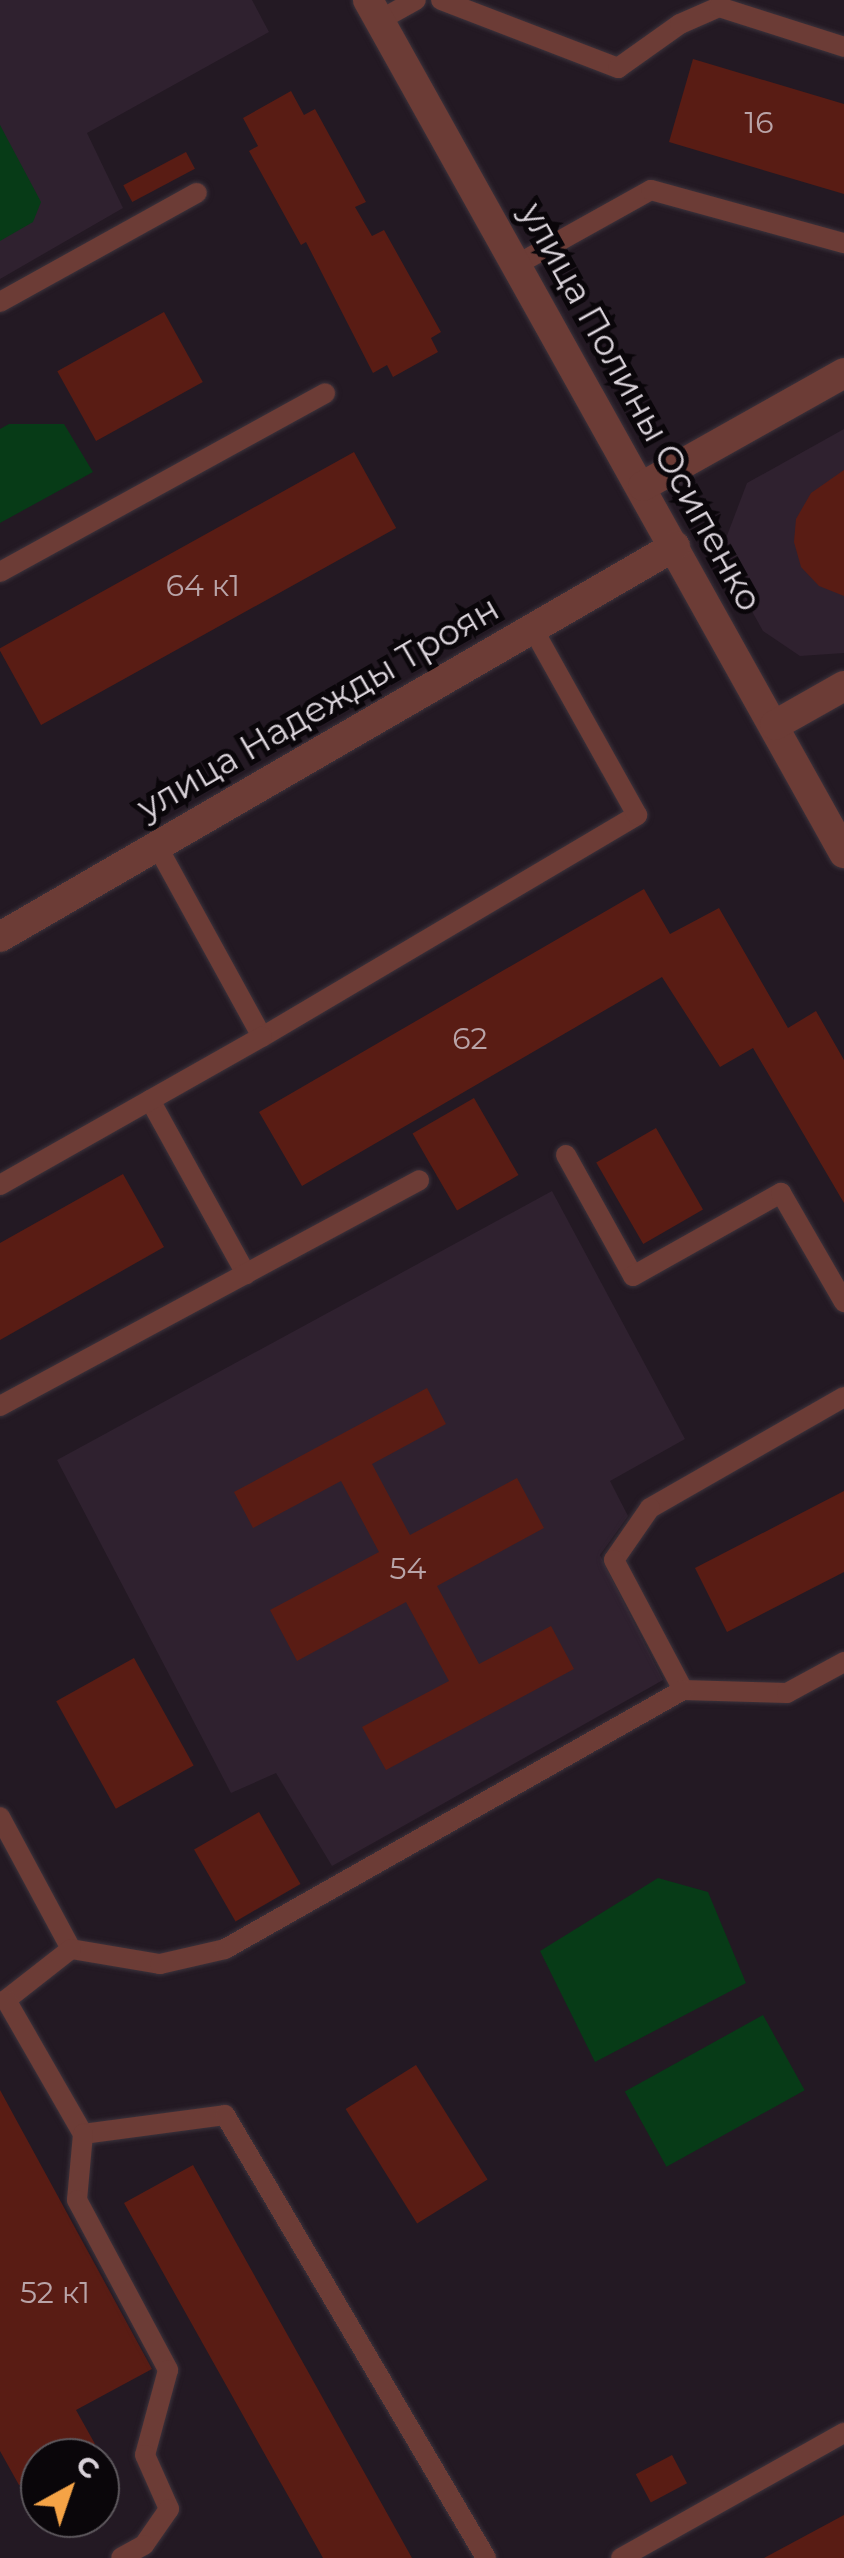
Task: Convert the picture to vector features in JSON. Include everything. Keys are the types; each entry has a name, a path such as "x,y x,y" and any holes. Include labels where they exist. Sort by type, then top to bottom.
{"street":[{"name":"улица Полины Осипенко","path":"374,10 844,854"},
{"path":"642,486 844,373"},
{"name":"улица Надежды Троян","path":"0,937 675,546"},
{"path":"774,725 844,686"}],"lane":[{"path":"374,10 416,0"},
{"path":"441,0 618,68 680,24 719,7 844,47"},
{"path":"518,264 651,190 844,242"},
{"path":"0,302 197,194"},
{"path":"0,572 325,393"},
{"path":"0,1186 262,1037 637,815 532,628"},
{"path":"156,844 262,1037"},
{"path":"150,1100 246,1274"},
{"path":"566,1156 633,1276 781,1193 844,1302"},
{"path":"0,1406 419,1180"},
{"path":"683,1690 614,1560 650,1508 844,1397"},
{"path":"121,2558 144,2546 169,2509 144,2455 168,2370 77,2200 84,2134 6,2000 71,1949 160,1964 225,1949 683,1690 788,1693 844,1662"},
{"path":"0,1817 71,1949"},
{"path":"84,2134 226,2115 486,2558"},
{"path":"621,2558 844,2433"}],"shaded area":[{"path":"0,0 252,0 269,32 87,133 123,208 0,279"},
{"path":"844,429 844,653 800,656 763,631 720,554 747,483"},
{"path":"552,1191 685,1439 610,1481 628,1516 600,1555 663,1680 332,1866 276,1773 231,1793 57,1460"}],"green space":[{"path":"0,125 41,202 33,222 0,241"},
{"path":"9,424 64,424 93,472 0,523 0,429"},
{"path":"658,1878 708,1892 746,1983 595,2062 540,1951"},
{"path":"763,2015 805,2090 667,2167 625,2092"}],"building":[{"path":"693,59 844,104 844,194 669,142"},
{"path":"291,91 304,115 315,109 366,202 355,207 372,236 384,230 441,332 431,338 438,352 393,377 387,365 373,373 306,242 301,245 249,151 258,146 243,118"},
{"path":"186,152 195,169 132,202 123,185"},
{"path":"164,312 203,382 96,441 57,371"},
{"path":"354,452 396,528 41,725 0,648"},
{"path":"844,470 844,596 819,586 801,567 794,542 796,519 811,493"},
{"path":"644,889 670,934 719,908 788,1028 816,1011 844,1060 844,1203 753,1048 720,1067 662,977 302,1186 259,1112"},
{"path":"474,1098 518,1175 457,1211 413,1134"},
{"path":"656,1128 703,1209 643,1244 596,1162"},
{"path":"123,1174 164,1247 0,1340 0,1243"},
{"path":"427,1388 446,1424 372,1464 410,1535 517,1478 544,1528 437,1586 479,1664 551,1626 574,1669 386,1770 362,1727 449,1681 406,1602 297,1661 270,1610 379,1552 341,1481 253,1528 234,1492"},
{"path":"844,1491 844,1572 727,1632 695,1568"},
{"path":"134,1658 194,1766 116,1809 56,1701"},
{"path":"259,1812 300,1884 236,1921 194,1850"},
{"path":"416,2065 488,2179 417,2223 346,2109"},
{"path":"0,2090 152,2369 76,2410 92,2438 20,2438 20,2484 0,2451"},
{"path":"193,2165 412,2558 323,2558 124,2203"},
{"path":"672,2455 687,2483 651,2503 636,2474"},
{"path":"844,2515 844,2558 764,2558"}]}
